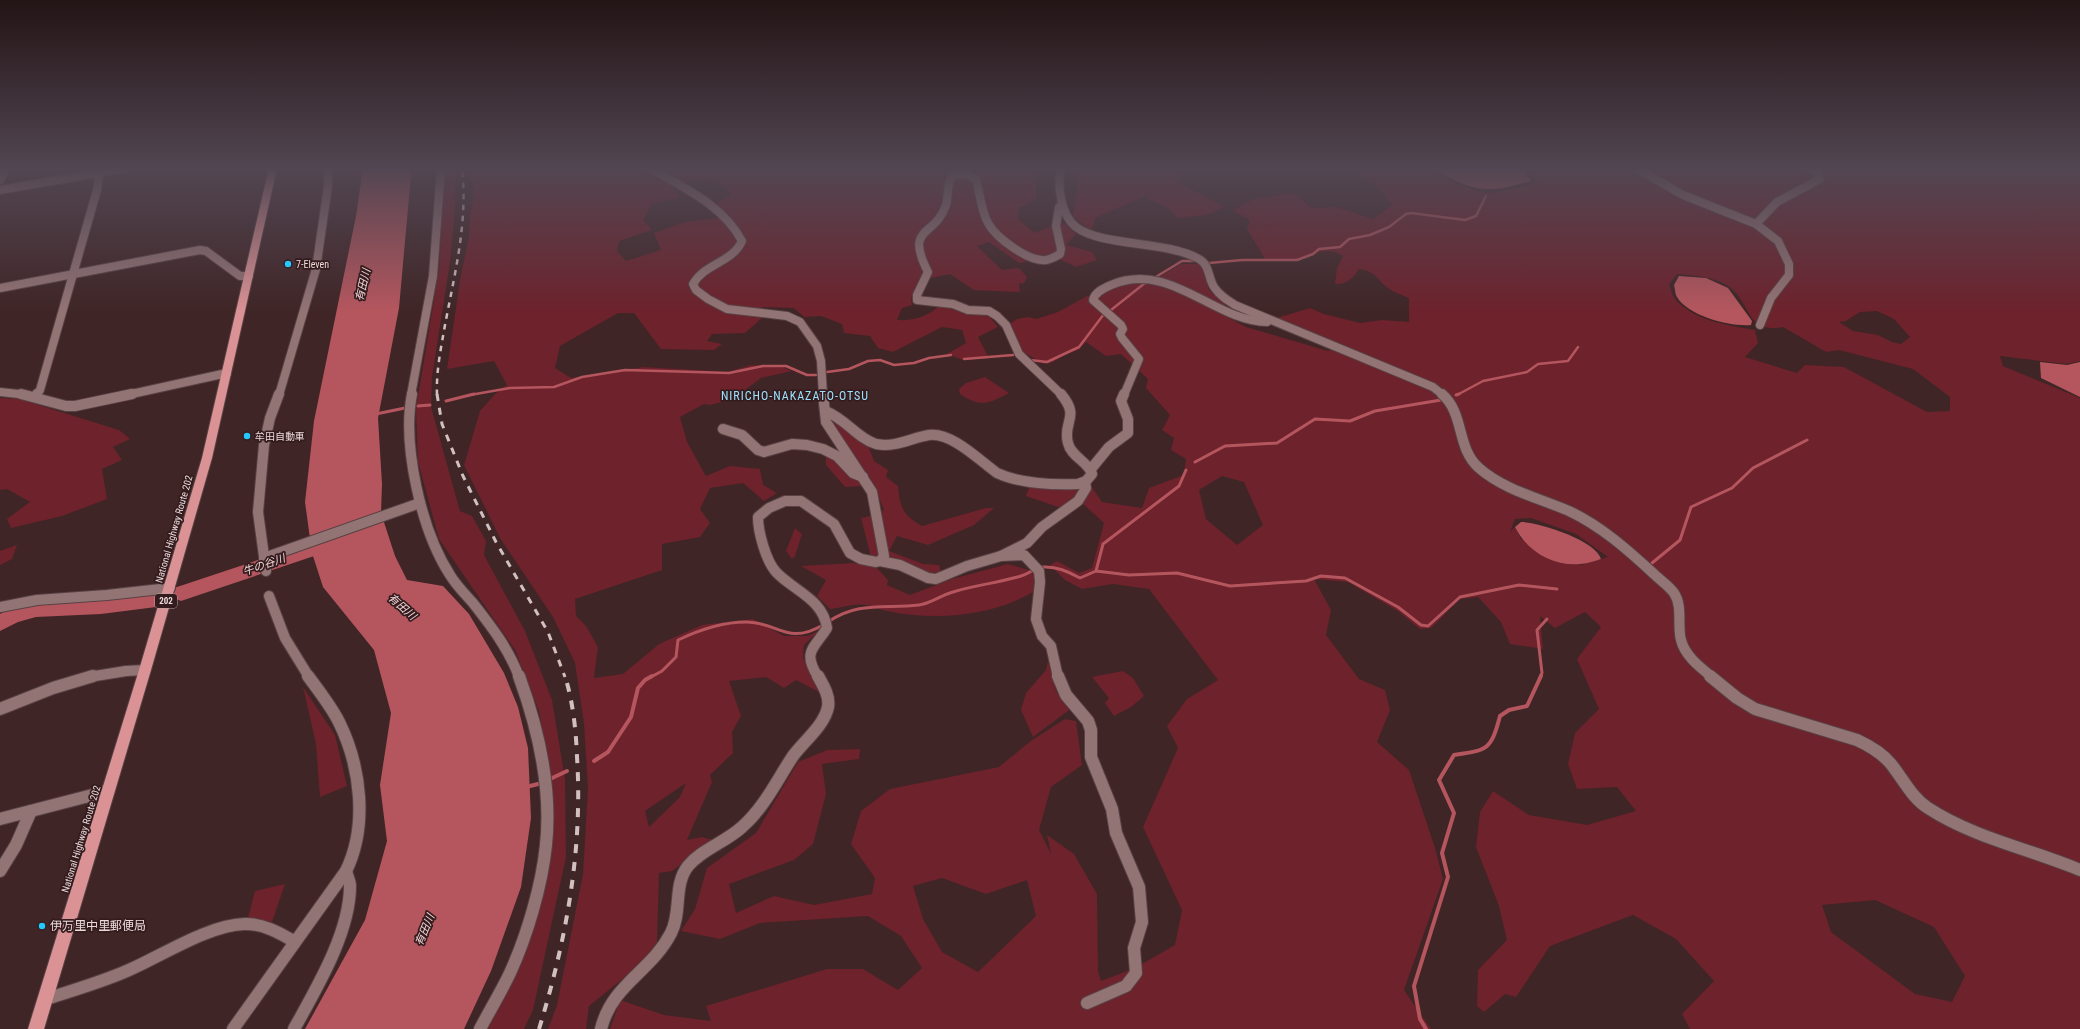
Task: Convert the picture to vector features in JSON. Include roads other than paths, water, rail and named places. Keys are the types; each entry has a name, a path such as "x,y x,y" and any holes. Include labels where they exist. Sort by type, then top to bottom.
{"highway":[{"name":"National Highway Route 202","path":"36,1029 170,588 207,458 262,216"}],"street":[{"path":"35,397 40,390 90,216"},
{"path":"266,571 258,528 264,445 270,418 285,378 316,269 324,216"},
{"path":"437,216 433,276 409,408 409,434 420,503 435,547 450,575 485,618 512,658 531,709 544,769 546,789 546,845 533,910 510,972 480,1029"},
{"path":"722,216 733,226 742,241 740,247 733,254 700,274 694,280 693,284 696,290 708,299 727,309 787,316 800,322 808,331 817,346 821,361 823,401 826,422 863,477 877,505 880,543 884,556 880,561"},
{"path":"940,216 920,240 918,249 928,272 917,295 917,300 923,302 953,304 970,311 990,312 1000,318 1005,323 1018,353 1063,397 1070,407 1072,416 1067,442 1070,449 1091,469"},
{"path":"985,216 987,222 994,232 1012,247 1036,260 1050,260 1060,254 1061,249 1056,226 1058,216"},
{"path":"1067,216 1068,219 1086,232 1139,245 1171,249 1201,260 1208,267 1214,286 1220,295 1235,305 1272,322 1432,386 1445,396 1455,410 1464,447 1478,466 1497,481 1519,493 1554,504 1584,520 1612,538 1674,593 1678,603 1681,641 1688,655 1697,665 1737,698 1761,711 1816,729 1857,740 1870,746 1891,764 1912,793 1926,807 1948,820 2080,870"},
{"path":"1736,216 1756,224 1778,241 1789,264 1789,275 1771,298 1760,325"},
{"path":"1756,224 1764,216"},
{"path":"0,288 200,250 206,251 240,276 249,276"},
{"path":"825,411 840,418 862,438 879,445 896,445 911,442 924,436 938,435 952,441 998,473 1012,479 1078,484 1085,482 1092,474 1091,469 1107,448 1114,441 1126,436 1129,430 1130,425 1121,401 1139,359 1137,354 1122,340 1120,334 1123,329 1121,325 1094,300 1097,293 1115,282 1126,280 1148,280 1173,284 1230,312 1258,323 1272,322"},
{"path":"0,392 35,397 66,406 75,406 227,373"},
{"path":"723,429 736,432 744,436 755,448 764,452 783,445 798,443 813,446 835,455 843,461 851,473 863,477"},
{"path":"601,1029 604,1014 612,999 649,964 668,939 678,916 680,885 684,872 695,860 725,841 747,822 800,747 825,716 829,702 827,690 810,658 810,650 827,623 818,607 776,572 770,564 758,522 758,516 762,512 785,501 801,501 834,524 850,553 861,559 900,565 928,578 936,579 967,566 1001,556 1027,543 1042,527 1078,501 1086,488 1085,482"},
{"path":"264,558 420,503"},
{"path":"1001,556 1024,555 1037,567 1040,582 1036,619 1042,636 1051,646 1060,684 1066,695 1088,721 1091,730 1091,757 1112,809 1116,833 1139,887 1142,922 1134,948 1136,973 1126,986 1087,1003"},
{"path":"0,607 38,599 126,594 170,588"},
{"path":"233,1029 346,871 355,854 358,835 360,804 355,766 346,738 333,712 288,645 276,618 269,596"},
{"path":"0,710 67,682 133,670 145,670"},
{"path":"0,819 108,790"},
{"path":"0,871 16,845 31,811"},
{"path":"294,1029 315,991 334,948 344,917 350,884 346,871"},
{"path":"46,999 113,977 195,940 222,929 242,924 255,924 275,930 295,942"}],"water":[{"name":"有田川","path":"356,216 407,216 399,308 378,418 382,484 381,513 395,556 407,580 443,586 469,614 504,673 518,707 528,748 531,818 521,887 491,971 464,1029 305,1029 365,920 387,841 380,785 391,713 374,650 323,587 312,553 305,502 314,421"},
{"path":"1679,276 1706,278 1728,288 1752,321 1751,325 1722,322 1690,310 1683,304 1676,294 1674,285"},
{"path":"2040,362 2067,365 2080,362 2080,397 2041,378"},
{"path":"1521,522 1540,525 1566,533 1589,545 1597,552 1601,559 1580,564 1570,564 1550,560 1533,550 1520,536 1515,527"}],"waterway":[{"path":"1209,263 1242,260 1297,260 1313,254 1319,249 1340,247 1349,239 1370,235 1389,227 1403,216"},
{"path":"1434,216 1465,220 1476,216"},
{"path":"1154,278 1182,261 1194,261"},
{"path":"1111,310 1145,283"},
{"path":"1030,360 1047,362 1079,347 1104,314"},
{"path":"1459,394 1483,381 1527,372 1538,364 1568,361 1578,347"},
{"path":"827,372 849,369 868,361 880,360 894,365 914,363 929,358 951,355"},
{"path":"964,359 1013,355"},
{"path":"470,395 510,388 554,387 582,377 625,370 729,373 763,366 786,366 807,375 816,375"},
{"path":"470,395 474,394"},
{"path":"446,401 470,395"},
{"path":"1195,462 1225,446 1277,443 1315,419 1350,421 1375,411 1441,400"},
{"path":"418,406 430,405"},
{"path":"376,414 405,408"},
{"path":"1652,563 1680,540 1691,507 1732,488 1753,468 1807,440"},
{"path":"1096,571 1103,544 1179,486 1186,470"},
{"name":"牛の谷川","path":"181,593 313,549 333,540"},
{"path":"828,622 839,615 861,608 923,604 949,593 1024,575 1043,567 1058,568 1080,578 1096,571"},
{"path":"1096,571 1129,575 1177,573 1230,586 1306,581 1321,576 1345,578 1398,607 1421,625 1428,626 1460,597 1519,585 1557,589"},
{"name":"牛の谷川","path":"0,623 24,612 36,609 101,606 156,599"},
{"path":"1540,677 1542,673 1537,630 1547,619"},
{"path":"651,677 662,671 676,657 678,640 711,627 728,623 746,622 766,625 791,633 800,633 811,631 823,625"},
{"path":"594,761 608,752 631,717 638,688 645,680 652,676"},
{"path":"1426,1029 1420,1019 1414,986 1448,877 1442,853 1454,813 1439,780 1454,755 1474,752 1486,746 1490,742 1494,736 1500,716 1509,710 1527,706 1541,676"},
{"path":"548,780 567,771"},
{"path":"526,787 542,783"}],"railway":[{"path":"437,394 439,360 460,247 463,216"},
{"path":"437,394 442,424 463,476 496,542 548,632 565,677"},
{"path":"539,1029 557,962 575,861 578,792 576,737 574,716 565,676"}],"place":[{"name":"7-Eleven","path":"288,264"},
{"name":"牟田自動車","path":"247,436"},
{"name":"伊万里中里郵便局","path":"42,926"}],"district":[{"name":"NIRICHO-NAKAZATO-OTSU","path":"795,396"}]}
